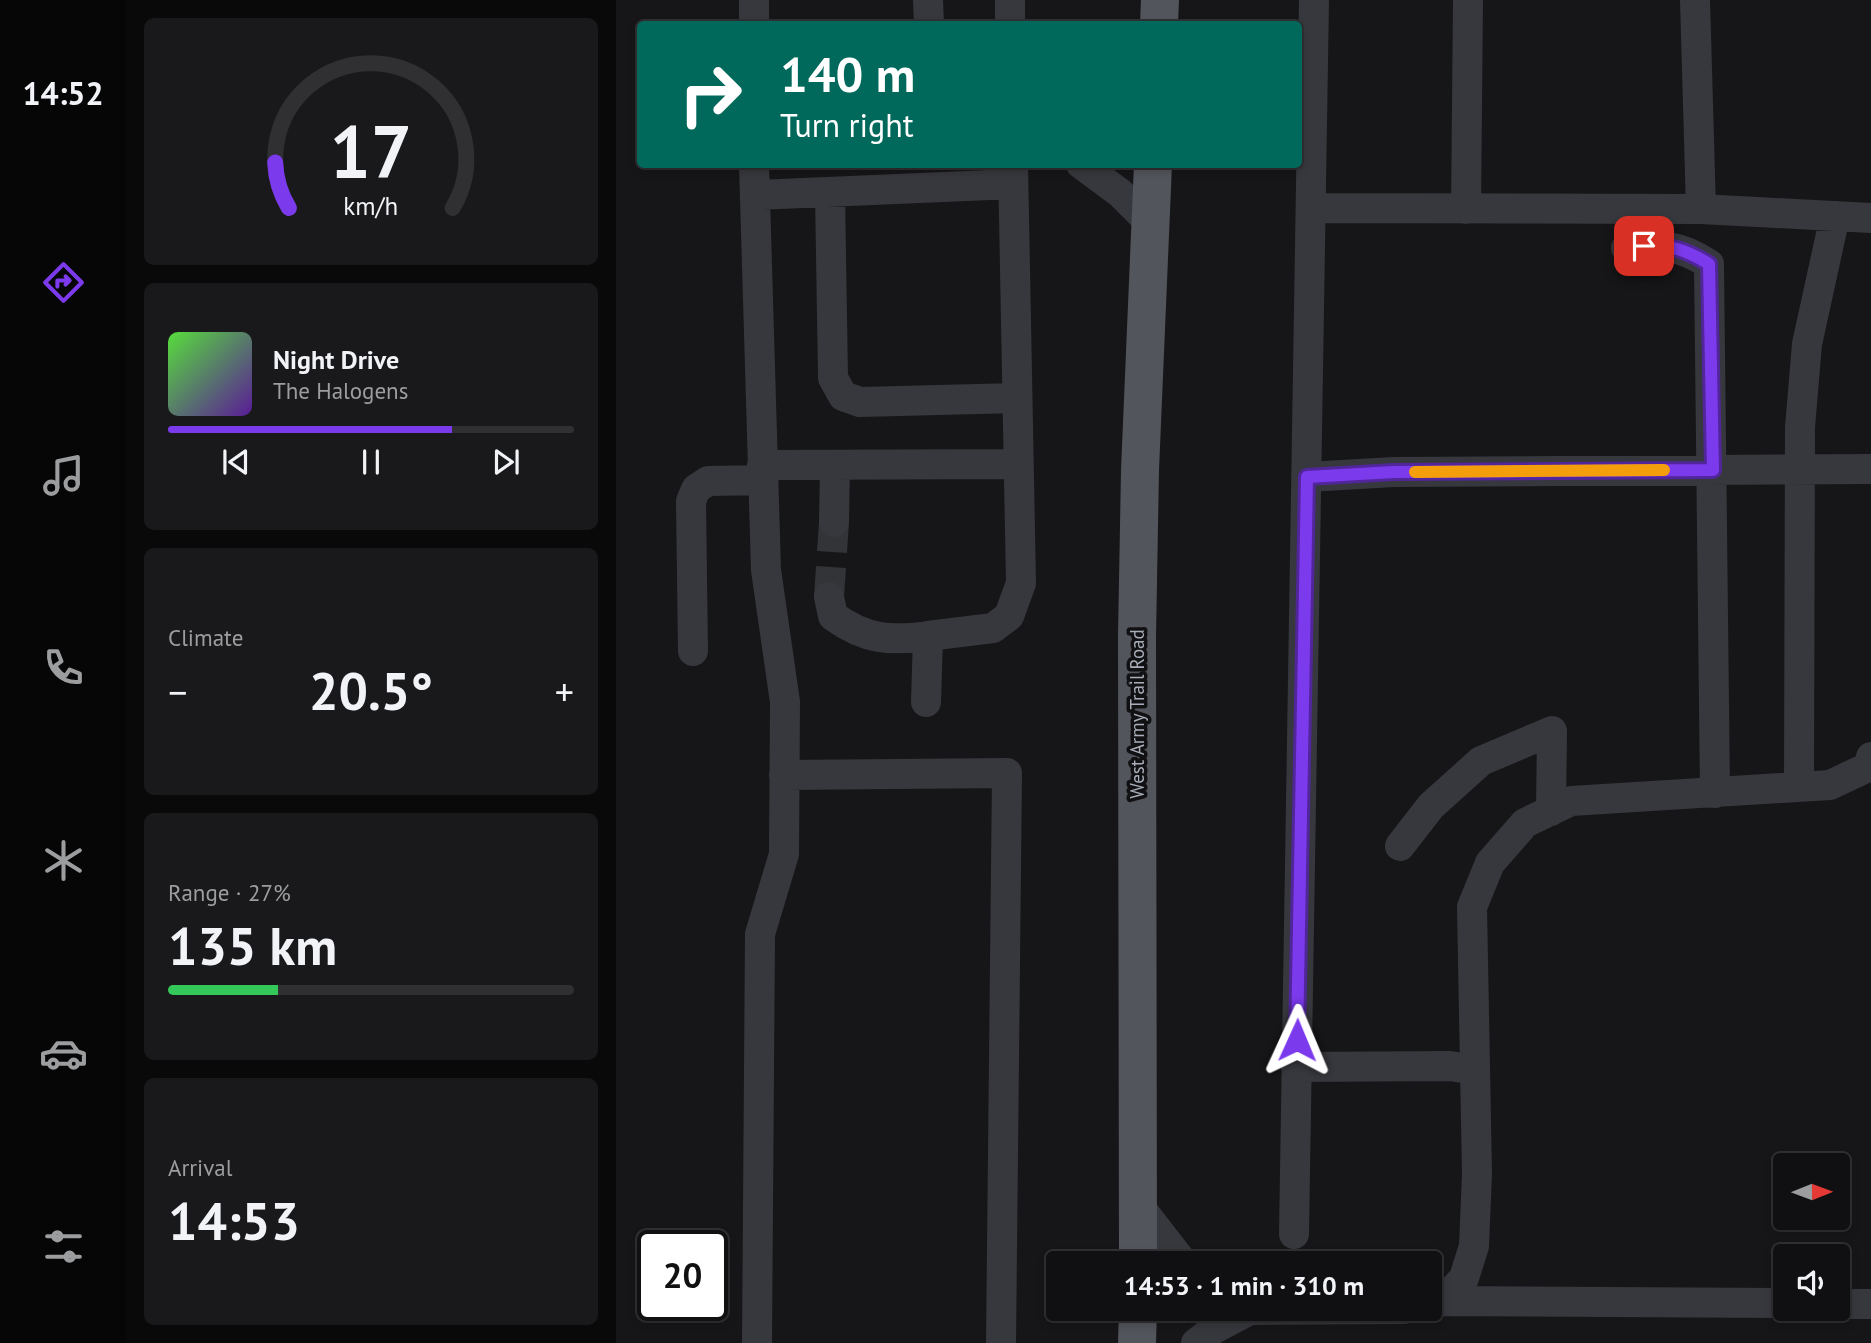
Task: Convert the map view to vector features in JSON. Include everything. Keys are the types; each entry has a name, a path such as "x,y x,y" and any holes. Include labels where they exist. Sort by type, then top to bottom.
{"main road":[{"path":"1159,21 1160,0"},
{"name":"West Army Trail Road","path":"1138,1251 1137,636 1140,470 1153,168"},
{"path":"1138,1321 1138,1343"}],"lane":[{"path":"754,0 754,21"},
{"path":"928,0 929,21"},
{"path":"1010,0 1010,21"},
{"path":"1294,1234 1314,0"},
{"path":"1466,209 1468,0"},
{"path":"1695,0 1701,209"},
{"path":"754,168 765,570 785,702 784,854 760,934 757,1343"},
{"path":"1087,168 1121,193 1151,224"},
{"path":"755,195 830,192 1013,174 1021,583 1009,616 993,628 891,640 866,634 833,616 829,597"},
{"path":"830,192 832,378 843,396 860,402 1017,398"},
{"path":"1311,208 1701,209 1871,218"},
{"path":"1800,788 1800,427 1807,344 1835,216"},
{"path":"1626,248 1662,245 1688,251 1709,264 1715,793"},
{"path":"693,651 691,501 696,489 708,481 835,465 1018,464"},
{"path":"834,522 835,465"},
{"path":"1307,477 1394,472 1871,469"},
{"path":"926,702 929,636"},
{"path":"1400,846 1430,806 1481,761 1552,731 1551,811"},
{"path":"1442,1297 1464,1278 1474,1246 1477,1174 1472,907 1490,863 1525,823 1571,801 1830,785 1868,767 1871,757"},
{"path":"784,775 1007,773 1001,1343"},
{"path":"1296,1066 1450,1066 1475,1070"},
{"path":"1139,1206 1174,1251"},
{"path":"1442,1302 1773,1303"},
{"path":"1850,1304 1871,1304"},
{"path":"1196,1343 1229,1321"}],"tunnel":[{"path":"829,597 834,522"}],"slow traffic":[{"path":"1415,472 1664,470"}],"route":[{"path":"1297,1040 1307,477 1394,472 1713,470 1709,264 1688,251 1662,245 1644,246"}]}
